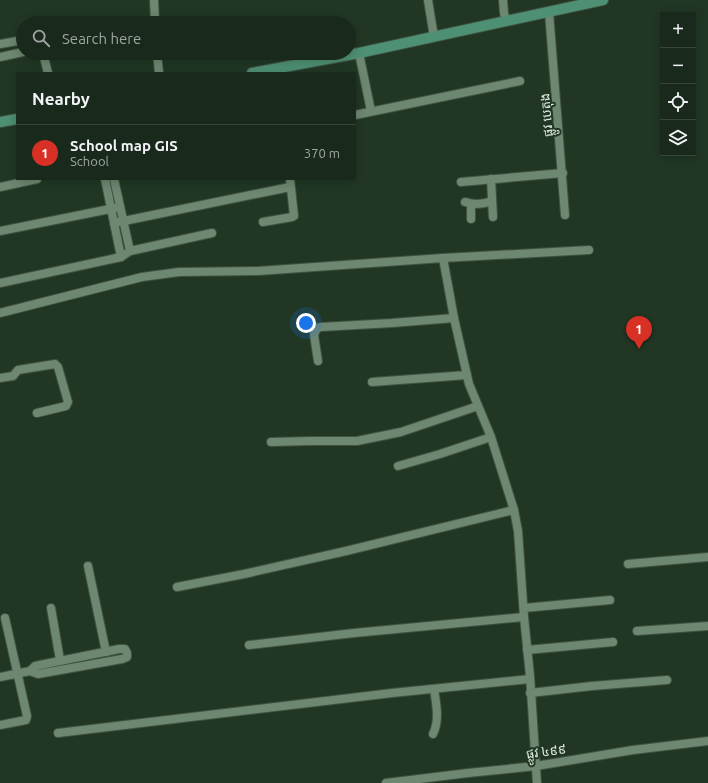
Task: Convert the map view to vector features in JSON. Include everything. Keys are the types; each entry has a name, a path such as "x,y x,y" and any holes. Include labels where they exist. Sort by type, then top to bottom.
{"main road":[{"path":"356,54 603,0"},
{"path":"257,72 322,60"},
{"path":"0,122 16,119"}],"street":[{"path":"154,0 155,16"},
{"path":"428,0 434,37"},
{"path":"503,0 506,21"},
{"name":"ផ្លូវ បេតុង","path":"549,12 563,173 565,215"},
{"path":"0,44 16,41"},
{"path":"359,53 371,111"},
{"path":"0,57 16,54"},
{"path":"45,60 48,72"},
{"path":"158,60 159,72"},
{"path":"356,114 520,81"},
{"path":"461,182 563,173"},
{"path":"491,179 493,216"},
{"path":"0,187 32,180"},
{"path":"105,180 121,257"},
{"path":"114,180 130,251"},
{"path":"114,223 290,183 294,216 263,222"},
{"path":"471,219 468,203 488,203 492,201"},
{"path":"0,231 120,207"},
{"path":"0,282 121,257 130,251 212,233"},
{"path":"0,313 142,277 179,272 258,271 443,258 589,250"},
{"path":"443,258 454,318 469,384 491,437 514,510 518,531 537,783"},
{"path":"318,361 314,335 317,328 454,318"},
{"path":"0,378 13,376 18,370 55,364 58,367 68,402 66,406 37,413"},
{"path":"372,382 468,375"},
{"path":"271,442 357,441 402,432 478,406"},
{"path":"398,466 491,437"},
{"path":"177,587 251,572 514,510"},
{"path":"628,564 708,557"},
{"path":"88,566 106,652"},
{"path":"249,645 370,632 610,600"},
{"path":"51,608 60,660"},
{"path":"0,725 26,720 27,716 5,618"},
{"path":"637,631 708,626"},
{"path":"527,650 614,642"},
{"path":"0,677 30,671 38,674 122,659 127,656 127,653 124,649 119,649 35,666 30,671"},
{"path":"58,733 299,703 530,679"},
{"path":"530,692 667,680"},
{"path":"433,734 437,721 434,689"},
{"name":"ផ្លូវ ៤៩៩","path":"386,783 536,766 633,750 708,741"}],"place":[{"name":"School map GIS","path":"639,349"}]}
